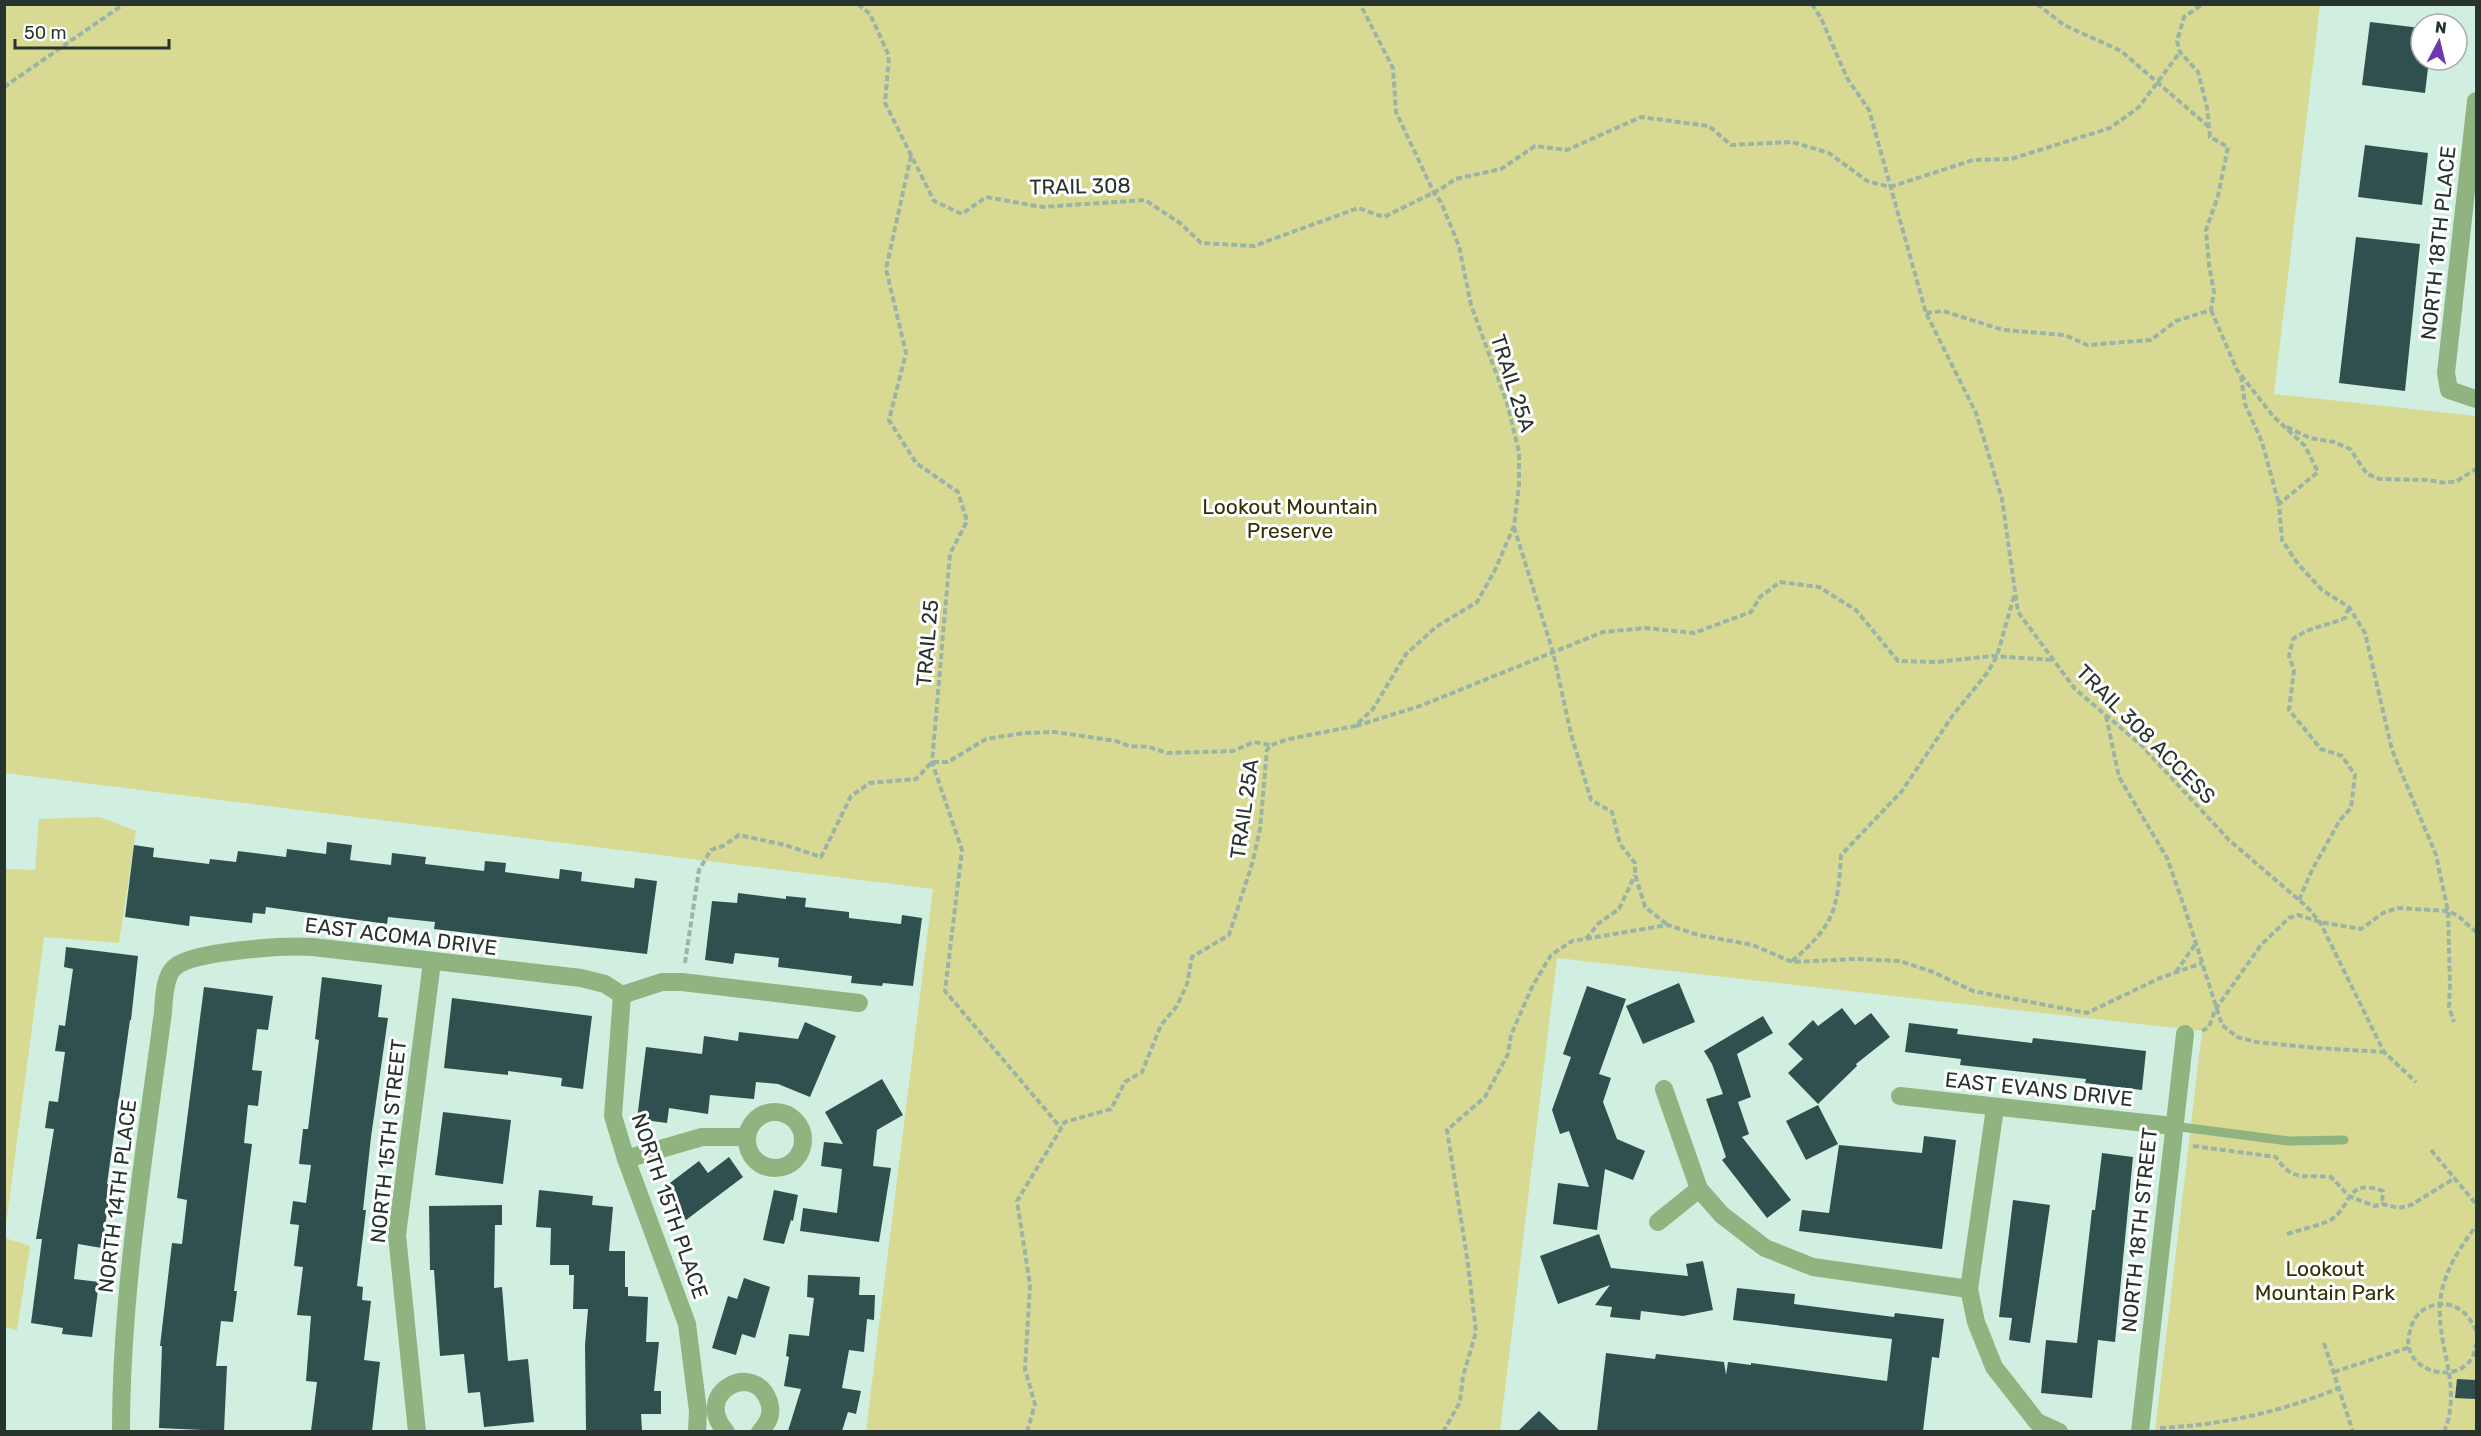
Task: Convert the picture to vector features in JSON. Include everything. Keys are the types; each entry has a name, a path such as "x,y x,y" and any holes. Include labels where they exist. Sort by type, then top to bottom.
{"street":[{"name":"NORTH 18TH PLACE","path":"2476,101 2474,141 2446,373 2449,390 2476,399"},
{"name":"EAST ACOMA DRIVE","path":"173,968 187,959 286,945 581,978 605,984 622,995"},
{"name":"NORTH 15TH STREET","path":"417,1431 397,1234 432,962"},
{"name":"NORTH 14TH PLACE","path":"121,1431 123,1352 129,1285 162,1012 166,986 173,968"},
{"path":"622,995 662,982 682,982 859,1003"},
{"name":"NORTH 15TH PLACE","path":"622,995 613,1116 626,1160 687,1324 706,1411 697,1431"},
{"name":"NORTH 18TH STREET","path":"2140,1431 2184,1037"},
{"path":"1664,1089 1699,1189 1722,1215 1765,1248 1813,1267 1969,1289"},
{"name":"EAST EVANS DRIVE","path":"1900,1096 2173,1126"},
{"path":"1995,1108 1969,1289 1976,1322 1994,1367 2037,1422 2059,1431"},
{"path":"626,1160 702,1137 747,1137"},
{"path":"1658,1222 1699,1189"},
{"path":"726,1431 706,1411 727,1387 739,1382 755,1384 767,1396 771,1407 767,1424 760,1431"}],"lane":[{"path":"2173,1126 2289,1141 2344,1140"}],"path":[{"path":"4,87 124,4"},
{"name":"TRAIL 308","path":"858,4 870,14 889,56 885,103 934,201 962,214 986,196 1042,207 1145,200 1180,223 1201,243 1254,246 1358,208 1384,217 1434,193 1455,179 1501,169 1535,146 1567,150 1641,117 1709,126 1731,145 1792,142 1829,153 1867,181 1890,187"},
{"name":"TRAIL 25A","path":"1061,1128 1065,1122 1111,1110 1125,1082 1142,1072 1161,1025 1177,1006 1187,984 1191,957 1229,935 1253,861 1264,805 1263,778 1267,750 1271,745 1289,739 1355,726 1373,709 1406,654 1436,627 1477,602 1496,570 1514,526 1519,485 1519,453 1509,413 1472,305 1459,246 1441,202 1434,193 1396,112 1393,68 1359,4"},
{"name":"TRAIL 308 ACCESS","path":"1812,4 1821,18 1846,78 1869,110 1926,313 1976,413 2002,499 2018,612 2075,689 2142,745 2229,840 2299,900 2320,922 2384,1052 2416,1082"},
{"path":"2037,4 2064,25 2121,51 2210,127"},
{"path":"2203,4 2184,17 2177,41 2180,52 2198,72 2210,136 2228,147 2218,196 2206,230 2214,292 2211,309 2240,374 2245,404 2262,442 2279,504 2282,540 2298,564 2322,590 2349,607 2365,633 2392,750 2436,855 2448,911 2449,1007 2454,1022"},
{"path":"1890,187 1973,160 2011,159 2110,128 2139,107 2180,52"},
{"name":"TRAIL 25","path":"911,155 886,269 906,353 889,420 916,463 958,492 967,521 951,554 932,762 962,850 945,991 1061,1128"},
{"path":"1926,313 1943,311 2003,330 2065,334 2086,345 2151,340 2176,321 2211,309"},
{"path":"2240,374 2282,425 2305,446 2318,472 2279,504"},
{"path":"2282,425 2310,438 2334,442 2350,449 2367,474 2380,479 2427,480 2446,483 2457,481 2476,469"},
{"path":"1514,526 1553,652 1571,734 1591,800 1612,812 1620,844 1635,863 1635,874 1645,907 1668,925 1698,935 1753,945 1792,962 1856,960 1900,962 1933,972 1973,992 2087,1013 2176,972 2202,963"},
{"path":"1355,726 1420,706 1603,632 1645,628 1694,633 1751,612 1760,597 1780,582 1819,587 1856,610 1898,661 1936,662 1997,656 2054,660"},
{"path":"1792,962 1814,943 1832,919 1839,890 1841,855 1902,791 1942,731 1988,672 1997,656 2015,592"},
{"path":"2299,900 2312,870 2340,820 2351,808 2355,775 2342,756 2321,749 2289,710 2294,670 2289,656 2293,639 2309,628 2335,623 2345,618 2349,607"},
{"path":"2105,715 2119,777 2167,858 2222,1026 2237,1037 2295,1046 2384,1052"},
{"path":"682,982 699,870 711,850 723,846 739,835 786,845 821,857 851,795 870,783 916,779 932,762 948,762 986,739 1024,733 1055,732 1116,741 1129,746 1149,747 1167,753 1233,751 1254,742 1271,745"},
{"path":"1586,939 1599,923 1619,909 1635,874"},
{"path":"2184,1037 2210,1027 2215,1010 2261,945 2289,918 2298,915 2320,922 2361,929 2383,913 2398,908 2448,911 2458,916 2476,932"},
{"path":"1443,1431 1460,1402 1463,1376 1476,1332 1447,1130 1485,1097 1508,1054 1511,1035 1532,987 1551,955 1572,941 1668,925"},
{"path":"2176,972 2196,943"},
{"path":"1027,1431 1035,1404 1025,1369 1030,1284 1017,1201 1061,1128"},
{"path":"2193,1146 2276,1157 2288,1172 2296,1176 2331,1178 2349,1196 2375,1206 2382,1204 2399,1208 2411,1205 2455,1178"},
{"path":"2432,1150 2476,1204"},
{"path":"2287,1234 2332,1218 2349,1196 2359,1189 2369,1186 2383,1191 2382,1204"},
{"path":"2444,1431 2448,1422 2450,1373 2442,1334 2440,1304 2451,1264 2476,1226"},
{"path":"2476,1331 2471,1317 2457,1307 2440,1304 2424,1309 2413,1320 2408,1336 2410,1352 2420,1365 2434,1372 2450,1373 2466,1365 2476,1351 2476,1344"},
{"path":"2324,1343 2353,1431"},
{"path":"2333,1372 2410,1347"},
{"path":"2160,1428 2200,1426 2262,1414 2300,1404 2339,1388"}],"green space":[{"name":"Lookout Mountain Preserve","path":"5,5 2320,5 2274,394 2476,416 2476,1431 2155,1431 2202,1031 1557,958 1500,1431 866,1431 933,889 5,773"},
{"path":"100,817 136,831 119,943 44,937 5,1232 5,869 35,870 39,819"},
{"path":"5,1238 30,1246 17,1330 5,1327"}],"building":[{"path":"2370,22 2409,27 2409,72 2428,72 2425,93 2362,85"},
{"path":"2365,145 2428,153 2422,205 2358,197"},
{"path":"2356,237 2420,244 2405,391 2339,383"},
{"path":"327,842 352,845 350,860 391,865 392,853 426,857 425,864 484,871 485,861 506,863 505,872 559,879 560,869 582,872 581,881 634,888 635,878 657,881 647,954 434,929 435,922 388,917 387,924 266,907 265,914 253,913 252,923 190,916 189,926 125,917 134,845 154,848 153,857 209,864 210,859 236,862 238,851 286,857 287,849 326,854"},
{"path":"738,893 786,899 786,896 806,898 805,907 849,912 849,918 901,924 902,915 922,918 913,986 851,983 852,976 778,967 779,958 735,953 733,964 705,960 712,901 737,903"},
{"path":"66,947 138,956 107,1184 111,1184 102,1248 78,1244 74,1279 99,1282 92,1337 62,1334 63,1328 31,1323 42,1239 36,1239 54,1129 45,1128 49,1101 58,1102 65,1052 55,1051 59,1025 65,1026 73,969 64,967"},
{"path":"322,977 382,985 378,1017 388,1018 371,1137 363,1210 366,1210 357,1286 363,1287 362,1300 371,1301 364,1360 380,1362 372,1431 311,1431 317,1382 306,1381 311,1316 297,1315 303,1267 294,1266 299,1225 290,1224 293,1201 306,1203 311,1165 299,1164 303,1129 308,1129 319,1040 315,1039"},
{"path":"1679,983 1695,1022 1643,1044 1626,1006"},
{"path":"1587,986 1626,999 1599,1074 1611,1078 1603,1102 1617,1139 1645,1151 1633,1180 1605,1169 1597,1230 1553,1224 1558,1183 1589,1187 1569,1131 1560,1134 1552,1110 1571,1057 1563,1054"},
{"path":"204,987 273,996 268,1030 257,1029 252,1070 262,1071 258,1106 248,1105 244,1143 252,1144 234,1291 237,1291 233,1322 221,1321 216,1366 227,1366 224,1431 159,1428 162,1346 160,1346 172,1243 182,1244 187,1200 177,1198"},
{"path":"452,998 592,1016 583,1089 561,1086 562,1078 508,1071 508,1075 444,1068"},
{"path":"1842,1008 1855,1025 1871,1013 1890,1037 1856,1064 1857,1066 1818,1104 1788,1073 1803,1059 1788,1044 1813,1020 1818,1026"},
{"path":"1763,1016 1773,1033 1737,1054 1751,1097 1738,1102 1749,1134 1742,1137 1791,1200 1767,1218 1722,1160 1726,1157 1706,1099 1723,1094 1712,1064 1704,1051"},
{"path":"805,1022 836,1036 810,1097 778,1084 756,1082 754,1099 710,1095 708,1114 669,1108 667,1123 637,1119 646,1047 702,1054 704,1036 738,1041 739,1032 798,1039"},
{"path":"1909,1023 1958,1029 1957,1034 2032,1043 2033,1038 2146,1051 2142,1090 2085,1083 2086,1079 1960,1065 1961,1059 1905,1052"},
{"path":"882,1079 903,1115 877,1130 873,1166 891,1168 879,1242 800,1231 803,1208 837,1213 842,1169 821,1166 824,1142 843,1144 825,1112"},
{"path":"1818,1105 1838,1144 1806,1160 1786,1121"},
{"path":"443,1112 511,1120 503,1184 435,1175"},
{"path":"1924,1136 1956,1140 1942,1249 1799,1231 1802,1210 1829,1213 1839,1145 1922,1153"},
{"path":"2102,1153 2133,1157 2115,1342 2098,1340 2092,1398 2041,1393 2046,1340 2077,1343 2092,1210 2095,1210"},
{"path":"729,1157 743,1177 686,1220 662,1189 699,1161 708,1173"},
{"path":"539,1190 593,1196 592,1205 613,1207 609,1251 625,1251 625,1287 628,1287 628,1296 648,1297 646,1342 659,1342 654,1391 661,1391 661,1414 641,1414 642,1431 586,1431 585,1345 588,1309 573,1309 574,1275 569,1275 569,1265 550,1265 551,1228 536,1227"},
{"path":"774,1190 798,1195 793,1221 791,1220 784,1244 763,1240"},
{"path":"2013,1200 2050,1205 2030,1343 2009,1340 2012,1318 1999,1317"},
{"path":"502,1205 502,1225 495,1225 494,1288 502,1287 508,1361 528,1359 534,1422 484,1427 480,1392 468,1393 464,1354 440,1356 434,1270 430,1270 429,1206"},
{"path":"1599,1234 1611,1268 1688,1276 1686,1264 1703,1261 1713,1310 1683,1316 1641,1311 1640,1320 1610,1317 1612,1307 1595,1305 1610,1285 1558,1304 1540,1256"},
{"path":"808,1275 860,1277 859,1295 875,1295 874,1320 867,1319 864,1352 849,1350 842,1388 861,1391 856,1414 848,1412 842,1431 788,1431 801,1389 784,1386 789,1357 786,1356 789,1334 809,1336 814,1298 807,1297"},
{"path":"744,1278 770,1287 755,1338 742,1334 736,1355 712,1348 728,1296 737,1299"},
{"path":"1737,1288 1795,1294 1794,1304 1894,1317 1895,1313 1944,1319 1939,1358 1932,1357 1923,1431 1597,1431 1606,1353 1655,1359 1656,1354 1724,1362 1726,1375 1728,1362 1887,1381 1892,1339 1733,1320"},
{"path":"2457,1379 2476,1380 2475,1399 2455,1398"},
{"path":"1539,1411 1560,1431 1518,1431"}],"park label":[{"name":"Lookout Mountain Park","path":"2325,1280"}]}
